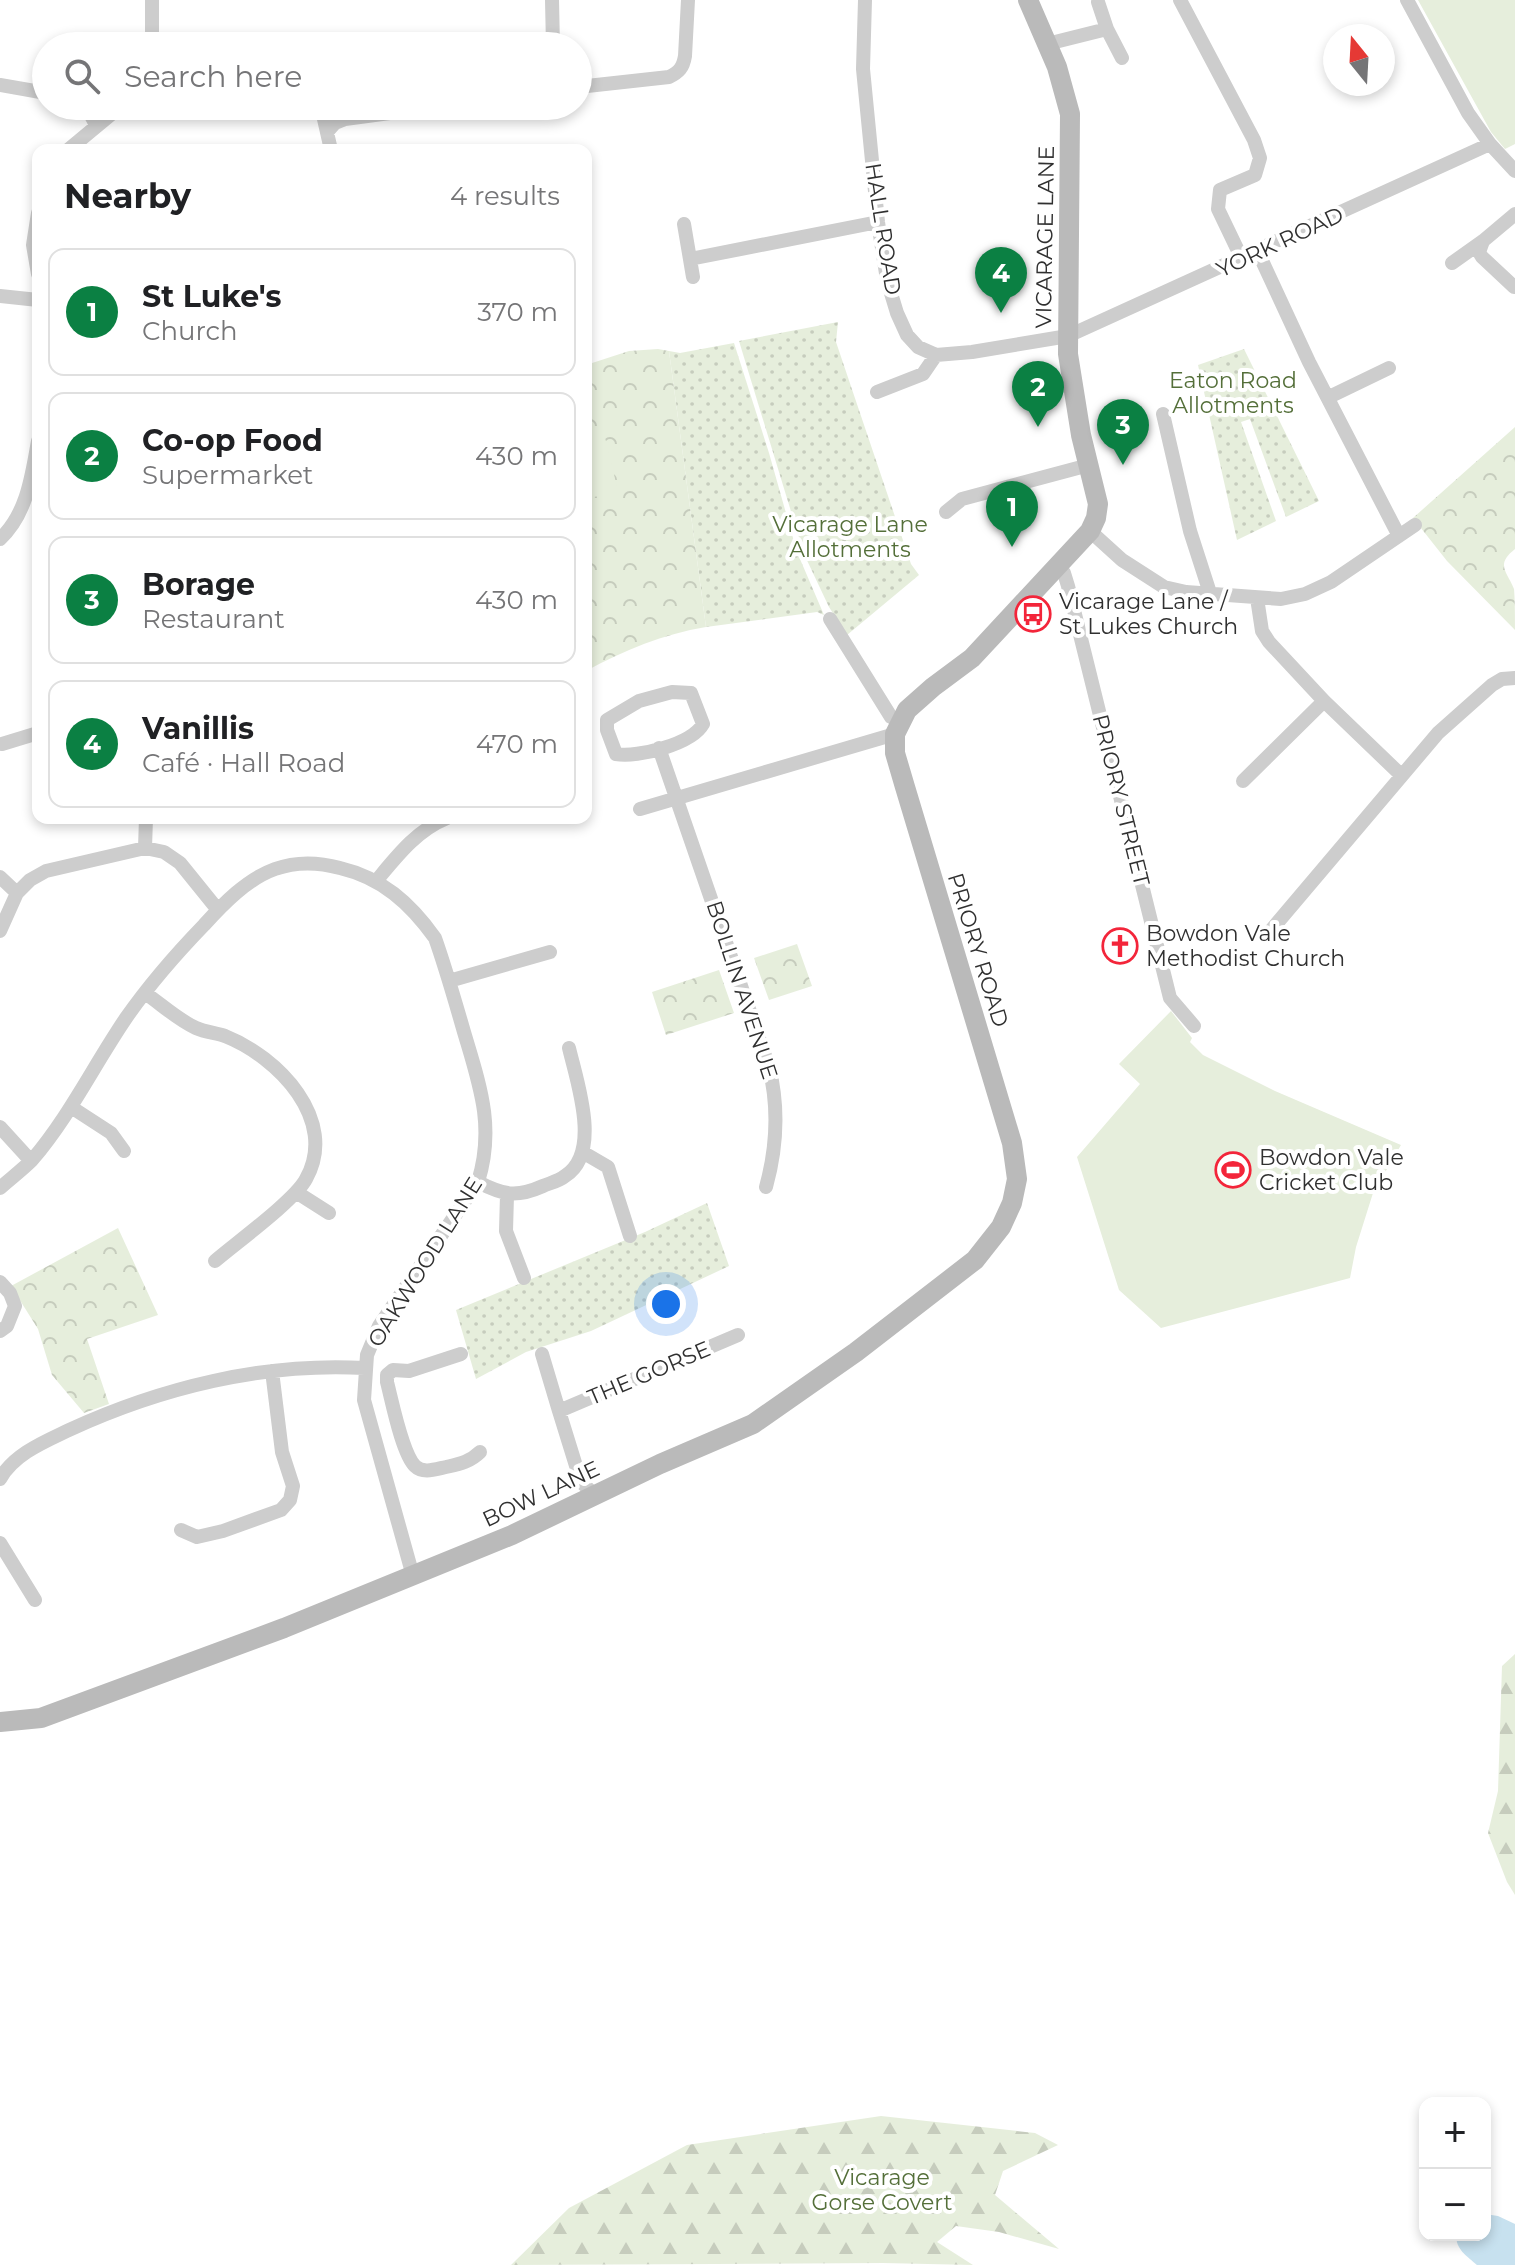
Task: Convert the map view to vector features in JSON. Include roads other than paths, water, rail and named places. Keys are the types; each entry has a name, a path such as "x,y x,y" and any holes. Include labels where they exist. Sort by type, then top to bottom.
{"street":[{"path":"152,0 152,32"},
{"path":"552,0 553,32"},
{"path":"592,85 669,77 678,72 684,65 688,0"},
{"name":"HALL ROAD","path":"865,0 863,69 887,280 903,329 918,347 936,355"},
{"name":"VICARAGE LANE","path":"1028,0 1065,87 1070,114 1068,336 1075,404 1098,504 1090,531"},
{"path":"1180,0 1254,140 1260,158 1255,175 1220,190 1218,209 1242,259"},
{"path":"1407,0 1468,113 1490,144 1515,171"},
{"path":"1098,2 1122,58"},
{"path":"1047,44 1107,29"},
{"path":"0,85 32,91"},
{"path":"93,120 96,125"},
{"path":"75,144 103,120"},
{"path":"325,120 330,144"},
{"path":"328,131 342,120"},
{"name":"YORK ROAD","path":"1068,336 1490,144"},
{"path":"1452,263 1515,214"},
{"path":"690,259 878,222"},
{"path":"684,224 693,277"},
{"path":"1483,241 1479,252 1482,257 1514,287"},
{"path":"1258,252 1399,536"},
{"path":"0,296 32,299"},
{"path":"877,392 923,374 936,355 1068,336"},
{"path":"1329,397 1389,368"},
{"path":"1163,414 1190,531 1210,593"},
{"path":"946,512 962,499 1089,465"},
{"path":"0,539 14,523 32,483"},
{"path":"640,809 898,728 907,710 972,658 1090,531 1122,560 1164,587 1281,599 1305,594 1331,582 1415,525"},
{"name":"PRIORY STREET","path":"1058,567 1064,573 1068,586 1170,998 1194,1026"},
{"path":"1257,598 1262,631 1269,642 1324,701 1401,775"},
{"path":"830,619 898,728"},
{"path":"1267,935 1438,733 1475,697 1502,679 1515,678"},
{"path":"691,693 703,724 698,732 659,748 628,756 616,754 607,730 607,720 622,709 656,695 691,693"},
{"path":"1243,781 1324,701"},
{"name":"PRIORY ROAD","path":"898,728 895,753 1012,1143 1017,1179"},
{"path":"2,744 32,735"},
{"name":"BOLLIN AVENUE","path":"659,748 775,1089 774,1148 766,1187"},
{"path":"145,848 146,824"},
{"path":"377,880 407,844 434,824"},
{"path":"0,931 17,893 30,880 46,871 145,848 164,852 180,863 218,910"},
{"name":"OAKWOOD LANE","path":"0,1188 31,1161 71,1107 125,1020 180,950 218,910 253,881 273,870 296,863 321,863 377,880 419,916 435,938 486,1117 485,1158 478,1182 379,1326 367,1355 364,1400 413,1576"},
{"path":"0,877 17,893"},
{"path":"449,981 550,952"},
{"path":"145,993 194,1028 226,1037 254,1052 300,1094 309,1112 317,1145 307,1178 296,1192 215,1261"},
{"path":"478,1182 507,1195 533,1190 567,1176 584,1153 584,1116 569,1048"},
{"path":"71,1107 111,1133 124,1151"},
{"path":"0,1127 31,1161"},
{"path":"584,1153 608,1167 630,1236"},
{"name":"BOW LANE","path":"0,1722 41,1718 284,1628 512,1535 660,1464 753,1424 856,1352 975,1260 1001,1227 1012,1203 1017,1179"},
{"path":"296,1192 329,1213"},
{"path":"507,1195 506,1231 524,1278"},
{"path":"0,1282 10,1293 15,1306 7,1326 0,1331"},
{"name":"THE GORSE","path":"559,1411 738,1335"},
{"path":"461,1354 409,1371 393,1370 387,1375 387,1382 401,1436 415,1466 424,1471 472,1460 480,1452"},
{"name":"THE GORSE","path":"542,1354 581,1482 596,1496"},
{"path":"0,1479 18,1458 39,1444 154,1397 272,1371 324,1366 365,1368"},
{"path":"181,1530 197,1537 223,1531 281,1510 290,1500 293,1486 282,1452 272,1371"},
{"path":"375,1444 401,1436"},
{"path":"0,1543 35,1600"}],"water":[{"path":"1491,2215 1515,2224 1515,2265 1477,2265 1457,2241 1491,2241"}],"place":[{"name":"Vanillis","path":"1001,313"},
{"name":"Co-op Food","path":"1038,427"},
{"name":"Borage","path":"1123,465"},
{"name":"St Luke's","path":"1012,547"},
{"name":"Vicarage Lane / St Lukes Church","path":"1033,614"},
{"name":"Bowdon Vale Methodist Church","path":"1120,946"},
{"name":"Bowdon Vale Cricket Club","path":"1233,1170"}],"park label":[{"name":"Eaton Road Allotments","path":"1233,392"},
{"name":"Vicarage Lane Allotments","path":"850,536"},
{"name":"Vicarage Gorse Covert","path":"882,2190"}]}
